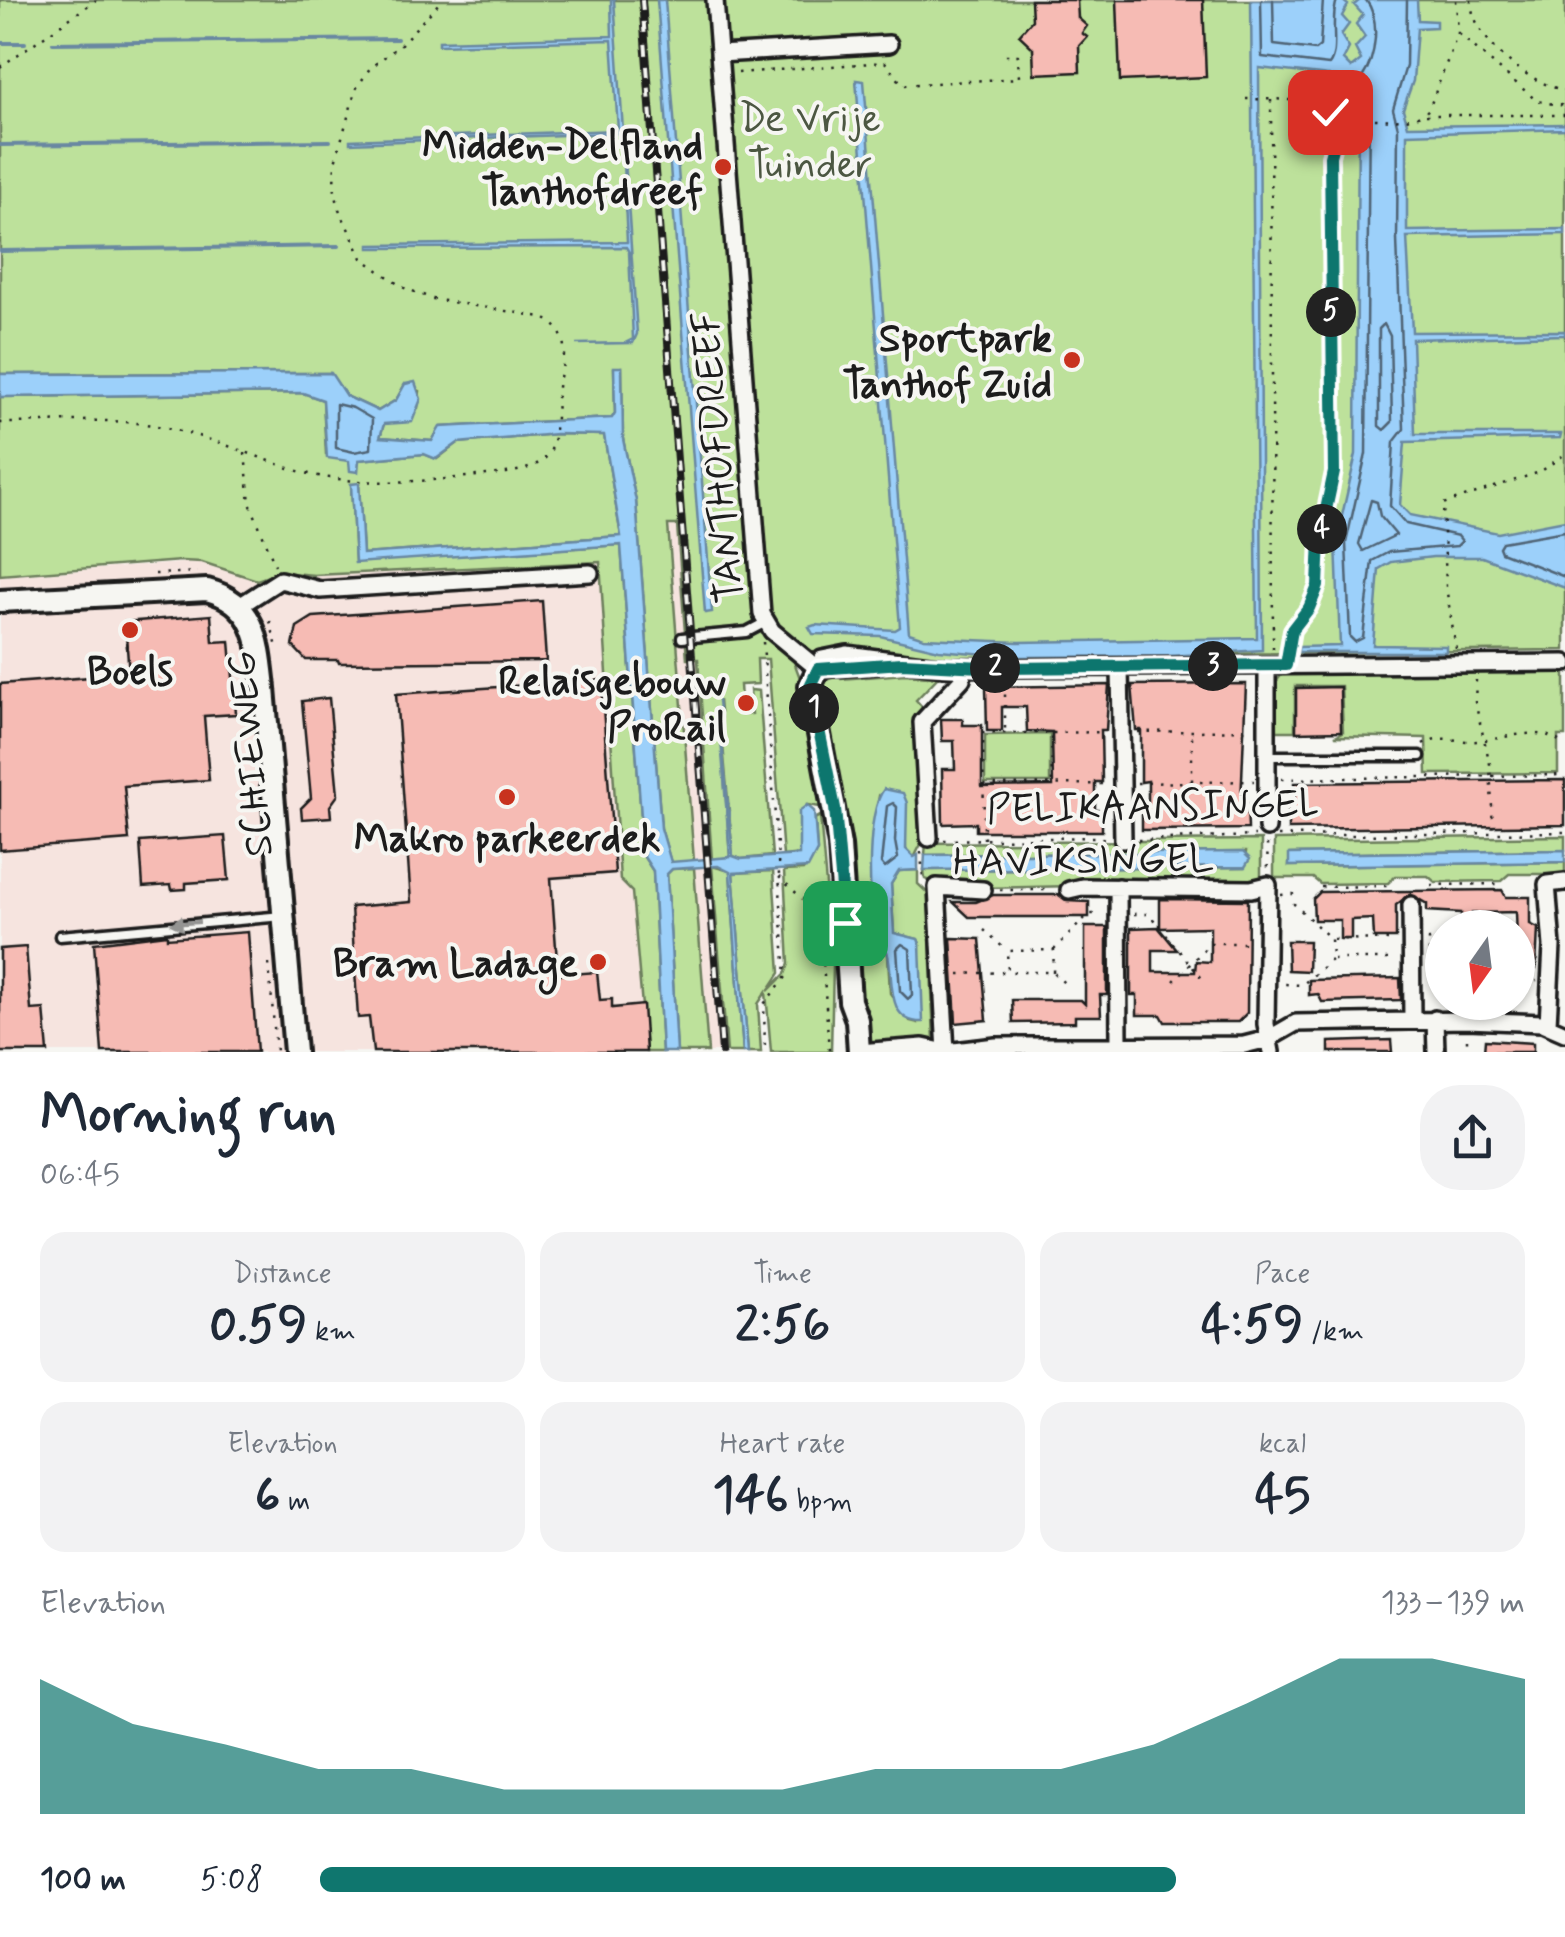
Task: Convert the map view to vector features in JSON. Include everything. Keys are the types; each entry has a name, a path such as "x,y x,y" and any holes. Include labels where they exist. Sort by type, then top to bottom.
{"street":[{"name":"TANTHOFDREEF","path":"715,0 762,614 769,626 818,669"},
{"path":"719,54 889,44"},
{"path":"247,600 280,580 320,590 590,573"},
{"name":"SCHIEWEG","path":"0,601 191,590 247,600 260,654 282,916 287,1048"},
{"path":"1425,1019 1296,1023 1270,1046 996,1046 946,1052 923,1047 859,1052 857,1020 850,1001 840,845 810,686 822,659 846,654 964,668 1565,663"},
{"path":"1267,832 1267,730 1275,665"},
{"path":"1120,667 1122,840"},
{"name":"PELIKAANSINGEL","path":"926,843 922,722 962,679 964,668"},
{"path":"1548,1024 1552,924 1548,919 1548,884 1565,882"},
{"path":"1118,886 1127,1048"},
{"name":"HAVIKSINGEL","path":"1069,890 1118,886 1268,890"},
{"name":"HAVIKSINGEL","path":"946,1052 937,887 983,890"},
{"path":"1268,890 1270,1046"},
{"path":"1411,905 1412,1020"},
{"path":"845,1052 844,1022 850,1001"},
{"path":"1435,1020 1436,1052"},
{"path":"1458,1020 1548,1024 1565,1033"}],"lane":[{"path":"682,638 769,626"},
{"path":"1268,756 1420,756"},
{"path":"60,936 282,916"}],"path":[{"path":"0,67 96,0"},
{"path":"0,423 132,422 174,430 291,469 386,482 523,470 543,460 554,443 553,418 565,353 565,341 556,326 542,317 433,298 387,279 362,258 335,196 335,162 356,89 370,68 400,45 442,0"},
{"path":"1424,115 1458,33 1456,0"},
{"path":"1471,0 1476,28 1497,49 1543,87 1565,90"},
{"path":"1458,33 1537,100 1565,106"},
{"path":"736,74 885,62 903,86 1019,78 1018,55 1005,55"},
{"path":"1246,100 1302,101 1330,112 1339,122"},
{"path":"1271,100 1275,665"},
{"path":"1339,122 1424,115 1565,115"},
{"path":"1275,665 1318,586 1320,538 1334,472 1330,156 1339,122"},
{"path":"245,452 250,503 280,580"},
{"path":"1455,664 1443,504 1540,472 1565,454"},
{"path":"149,574 204,572"},
{"name":"SCHIEWEG","path":"247,600 272,624 278,655"},
{"path":"766,1052 764,1004 786,976 761,654 769,626"},
{"path":"1477,663 1475,702 1491,776 1493,832"},
{"path":"1004,668 1006,733"},
{"path":"984,840 983,733 1267,730"},
{"path":"1192,731 1192,782"},
{"path":"1052,732 1052,784"},
{"path":"1420,756 1423,744 1430,739 1484,741 1516,734 1558,739 1565,746"},
{"path":"1267,832 1268,890 1294,894 1294,904 1332,940 1395,940"},
{"name":"PELIKAANSINGEL","path":"926,843 1122,840 1267,832 1565,832"},
{"path":"921,876 926,843"},
{"path":"778,876 820,915 829,1052"},
{"path":"1431,885 1500,884"},
{"path":"1321,886 1392,886"},
{"name":"HAVIKSINGEL","path":"983,890 1069,890"},
{"path":"984,930 1007,950 1054,950 1053,972"},
{"path":"1332,940 1332,959"},
{"path":"1174,981 1210,943 1267,942"},
{"path":"1007,950 1008,972"},
{"path":"268,952 287,1048"},
{"path":"1267,984 1302,985 1332,959 1412,959"},
{"path":"942,974 1053,972 1065,984"},
{"path":"1535,982 1550,981"}],"shaded area":[{"path":"626,0 698,650 727,1052 708,1052"},
{"path":"621,545 662,1052 0,1052 0,576 250,558"}],"green space":[{"name":"De Vrije Tuinder","path":"0,0 1565,0 1565,650 793,659 827,808 807,805 801,854 783,856 768,659 757,659 758,684 740,685 742,715 752,714 750,690 759,691 772,856 733,856 719,700 730,857 712,860 698,659 687,659 677,525 668,525 694,861 671,863 661,828 636,501 623,439 622,367 614,368 612,418 441,427 432,441 380,437 384,424 418,408 420,391 405,384 396,400 378,411 346,396 330,373 0,374"},
{"path":"303,393 323,400 326,454 358,460 424,454 437,459 458,443 556,434 604,435 621,536 363,554 359,484 351,484 355,562 621,545 644,857 653,871 662,1052 646,1052 632,892 620,880 600,562 314,575 280,572 257,580 202,562 181,561 0,575 0,397"},
{"path":"1565,671 1565,736 1558,736 1558,773 1427,774 1426,738 1335,736 1343,732 1341,686 1295,686 1295,731 1277,731 1276,682 1282,674"},
{"path":"905,674 938,677 916,700 924,709 926,834 914,858 906,849 905,822 879,796 873,826 875,927 888,955 890,993 910,1021 918,1023 920,944 918,939 894,933 891,884 899,871 918,870 918,884 934,899 929,910 934,1043 875,1044 867,1040 860,1026 844,812 820,694 824,683 840,676 841,679"},
{"path":"1050,734 1050,783 985,783 985,735"},
{"path":"820,816 833,966 831,1052 771,1052 766,992 758,1004 761,1052 748,1052 733,873 773,871 780,973 768,991 789,964 784,871 803,870 817,851 815,819"},
{"path":"1565,836 1565,850 1290,854 1289,866 1565,862 1565,874 1509,874 1501,881 1435,882 1428,876 1396,876 1388,883 1320,884 1313,878 1274,878 1274,840"},
{"path":"1261,840 1261,882 983,888 976,881 937,883 925,879 924,870 1244,867 1246,852 925,855 926,843"},
{"path":"712,866 730,871 743,1052 727,1052"},
{"path":"694,868 708,1052 677,1052 667,874 672,869"}],"water":[{"path":"611,0 637,334 633,343 576,344 625,343 633,339 626,247 369,248 627,242 622,143 618,133 350,143 618,130 612,40 439,45 439,41 612,36"},
{"path":"657,0 665,0 712,612 705,613"},
{"path":"1251,0 1342,0 1348,5 1342,16 1349,24 1341,35 1349,48 1343,60 1351,68 1361,60 1355,48 1365,37 1356,24 1363,15 1354,5 1360,0 1417,0 1418,20 1436,21 1436,27 1417,28 1413,81 1403,109 1408,126 1565,124 1565,129 1407,134 1407,231 1565,229 1565,234 1407,237 1412,332 1565,331 1565,335 1412,339 1415,434 1561,434 1560,438 1405,442 1400,505 1410,515 1498,533 1565,520 1565,588 1482,557 1391,562 1379,569 1373,645 1446,646 1446,652 1298,652 1298,647 1340,646 1336,542 1356,454 1358,95 1350,82 1338,77 1259,68 1262,650 1169,656 1020,657 939,650 880,636 813,634 809,627 815,625 895,630 900,627 856,80 864,81 909,633 924,638 1019,642 1257,638"},
{"path":"614,367 622,367 623,439 636,501 661,828 671,862 730,857 718,700 733,856 741,859 799,855 799,811 807,805 814,811 817,851 808,868 733,873 748,1052 743,1052 730,872 718,866 672,869 667,874 677,1052 662,1052 653,871 644,857 621,545 355,563 351,484 359,483 363,554 621,536 604,435 556,434 458,443 436,459 424,454 359,460 358,472 350,471 349,461 327,458 323,400 303,393 0,397 0,374 331,373 346,396 378,411 396,400 405,384 415,382 421,399 412,422 384,424 380,437 432,441 440,427 612,418"},
{"path":"884,789 903,793 907,803 906,849 914,857 918,855 918,870 899,871 891,884 894,933 918,939 920,944 923,1022 911,1020 897,1008 888,955 876,931 873,914 871,836"},
{"path":"1565,850 1565,862 1289,866 1289,854"},
{"path":"1243,852 1250,859 1245,867 924,870 925,855"}],"building":[{"path":"1031,0 1077,0 1078,18 1087,26 1082,33 1087,37 1079,46 1080,72 1034,74 1033,48 1019,35 1032,20"},
{"path":"1117,0 1203,0 1206,77 1120,81"},
{"path":"542,601 546,661 339,663 306,660 293,646 297,627 313,617"},
{"path":"211,615 213,642 230,641 236,714 204,716 209,780 124,786 129,840 0,850 0,684 129,674 125,622"},
{"path":"601,680 615,873 551,878 558,975 597,972 600,1000 612,999 612,1008 643,1005 646,1052 373,1052 369,1017 358,1018 351,907 411,902 396,694"},
{"path":"1246,684 1241,803 1247,803 1248,829 1142,830 1142,804 1148,804 1148,781 1141,782 1141,730 1136,730 1132,685"},
{"path":"1109,685 1106,730 1101,730 1102,782 1095,782 1095,810 1102,810 1102,831 976,831 976,823 943,824 942,769 955,769 954,741 942,741 941,719 963,719 963,725 982,725 982,787 1053,786 1052,732 1027,731 1026,707 1002,707 1002,731 987,731 986,687"},
{"path":"1340,687 1341,731 1296,732 1296,688"},
{"path":"329,698 338,795 330,806 331,817 302,819 301,808 311,798 302,701"},
{"path":"1565,780 1565,825 1288,829 1288,802 1295,802 1294,783"},
{"path":"225,836 229,880 186,883 186,889 172,890 171,885 143,887 140,842"},
{"path":"1502,890 1506,897 1530,897 1530,910 1427,910 1427,904 1410,894 1396,905 1396,938 1374,938 1373,919 1351,920 1351,939 1340,939 1340,920 1314,920 1313,899 1320,892"},
{"path":"993,895 1059,895 1067,901 1089,902 1089,917 969,917 953,902 976,902"},
{"path":"1160,899 1248,900 1247,1013 1238,1022 1165,1022 1161,1015 1137,1015 1137,995 1131,995 1131,928 1158,927 1177,950 1153,950 1153,972 1195,972 1196,961 1210,962 1210,927 1160,928"},
{"path":"1535,926 1538,928 1535,969"},
{"path":"1085,927 1107,927 1107,995 1100,995 1101,1016 1075,1016 1075,1022 1013,1023 1012,1000 1081,1000 1085,1004"},
{"path":"248,932 257,1052 102,1052 94,943 167,934 167,938"},
{"path":"951,938 980,939 987,1020 956,1023"},
{"path":"1287,941 1309,941 1308,971 1288,970"},
{"path":"26,947 31,1010 44,1009 48,1052 0,1052 0,949"},
{"path":"1400,978 1401,1000 1322,1002 1318,994 1309,995 1309,980"},
{"path":"1391,1040 1392,1052 1329,1052 1329,1042"},
{"path":"1485,1040 1533,1043 1533,1052 1484,1052"}],"waterway":[{"path":"53,43 397,39"},
{"path":"0,43 25,43"},
{"path":"0,145 330,141"},
{"path":"0,251 339,246"}],"railway":[{"path":"642,0 722,1052"}],"place":[{"name":"Midden-Delfland Tanthofdreef","path":"723,167"},
{"name":"Sportpark Tanthof Zuid","path":"1072,360"},
{"name":"Boels","path":"130,630"},
{"name":"Relaisgebouw ProRail","path":"746,703"},
{"name":"Makro parkeerdek","path":"507,797"},
{"name":"Bram Ladage","path":"598,962"}],"route":[{"path":"845,923 835,808 810,686 818,669 902,663 1002,668 1286,665 1292,630 1309,608 1318,586 1320,538 1334,472 1330,156 1339,122 1330,112"}]}
